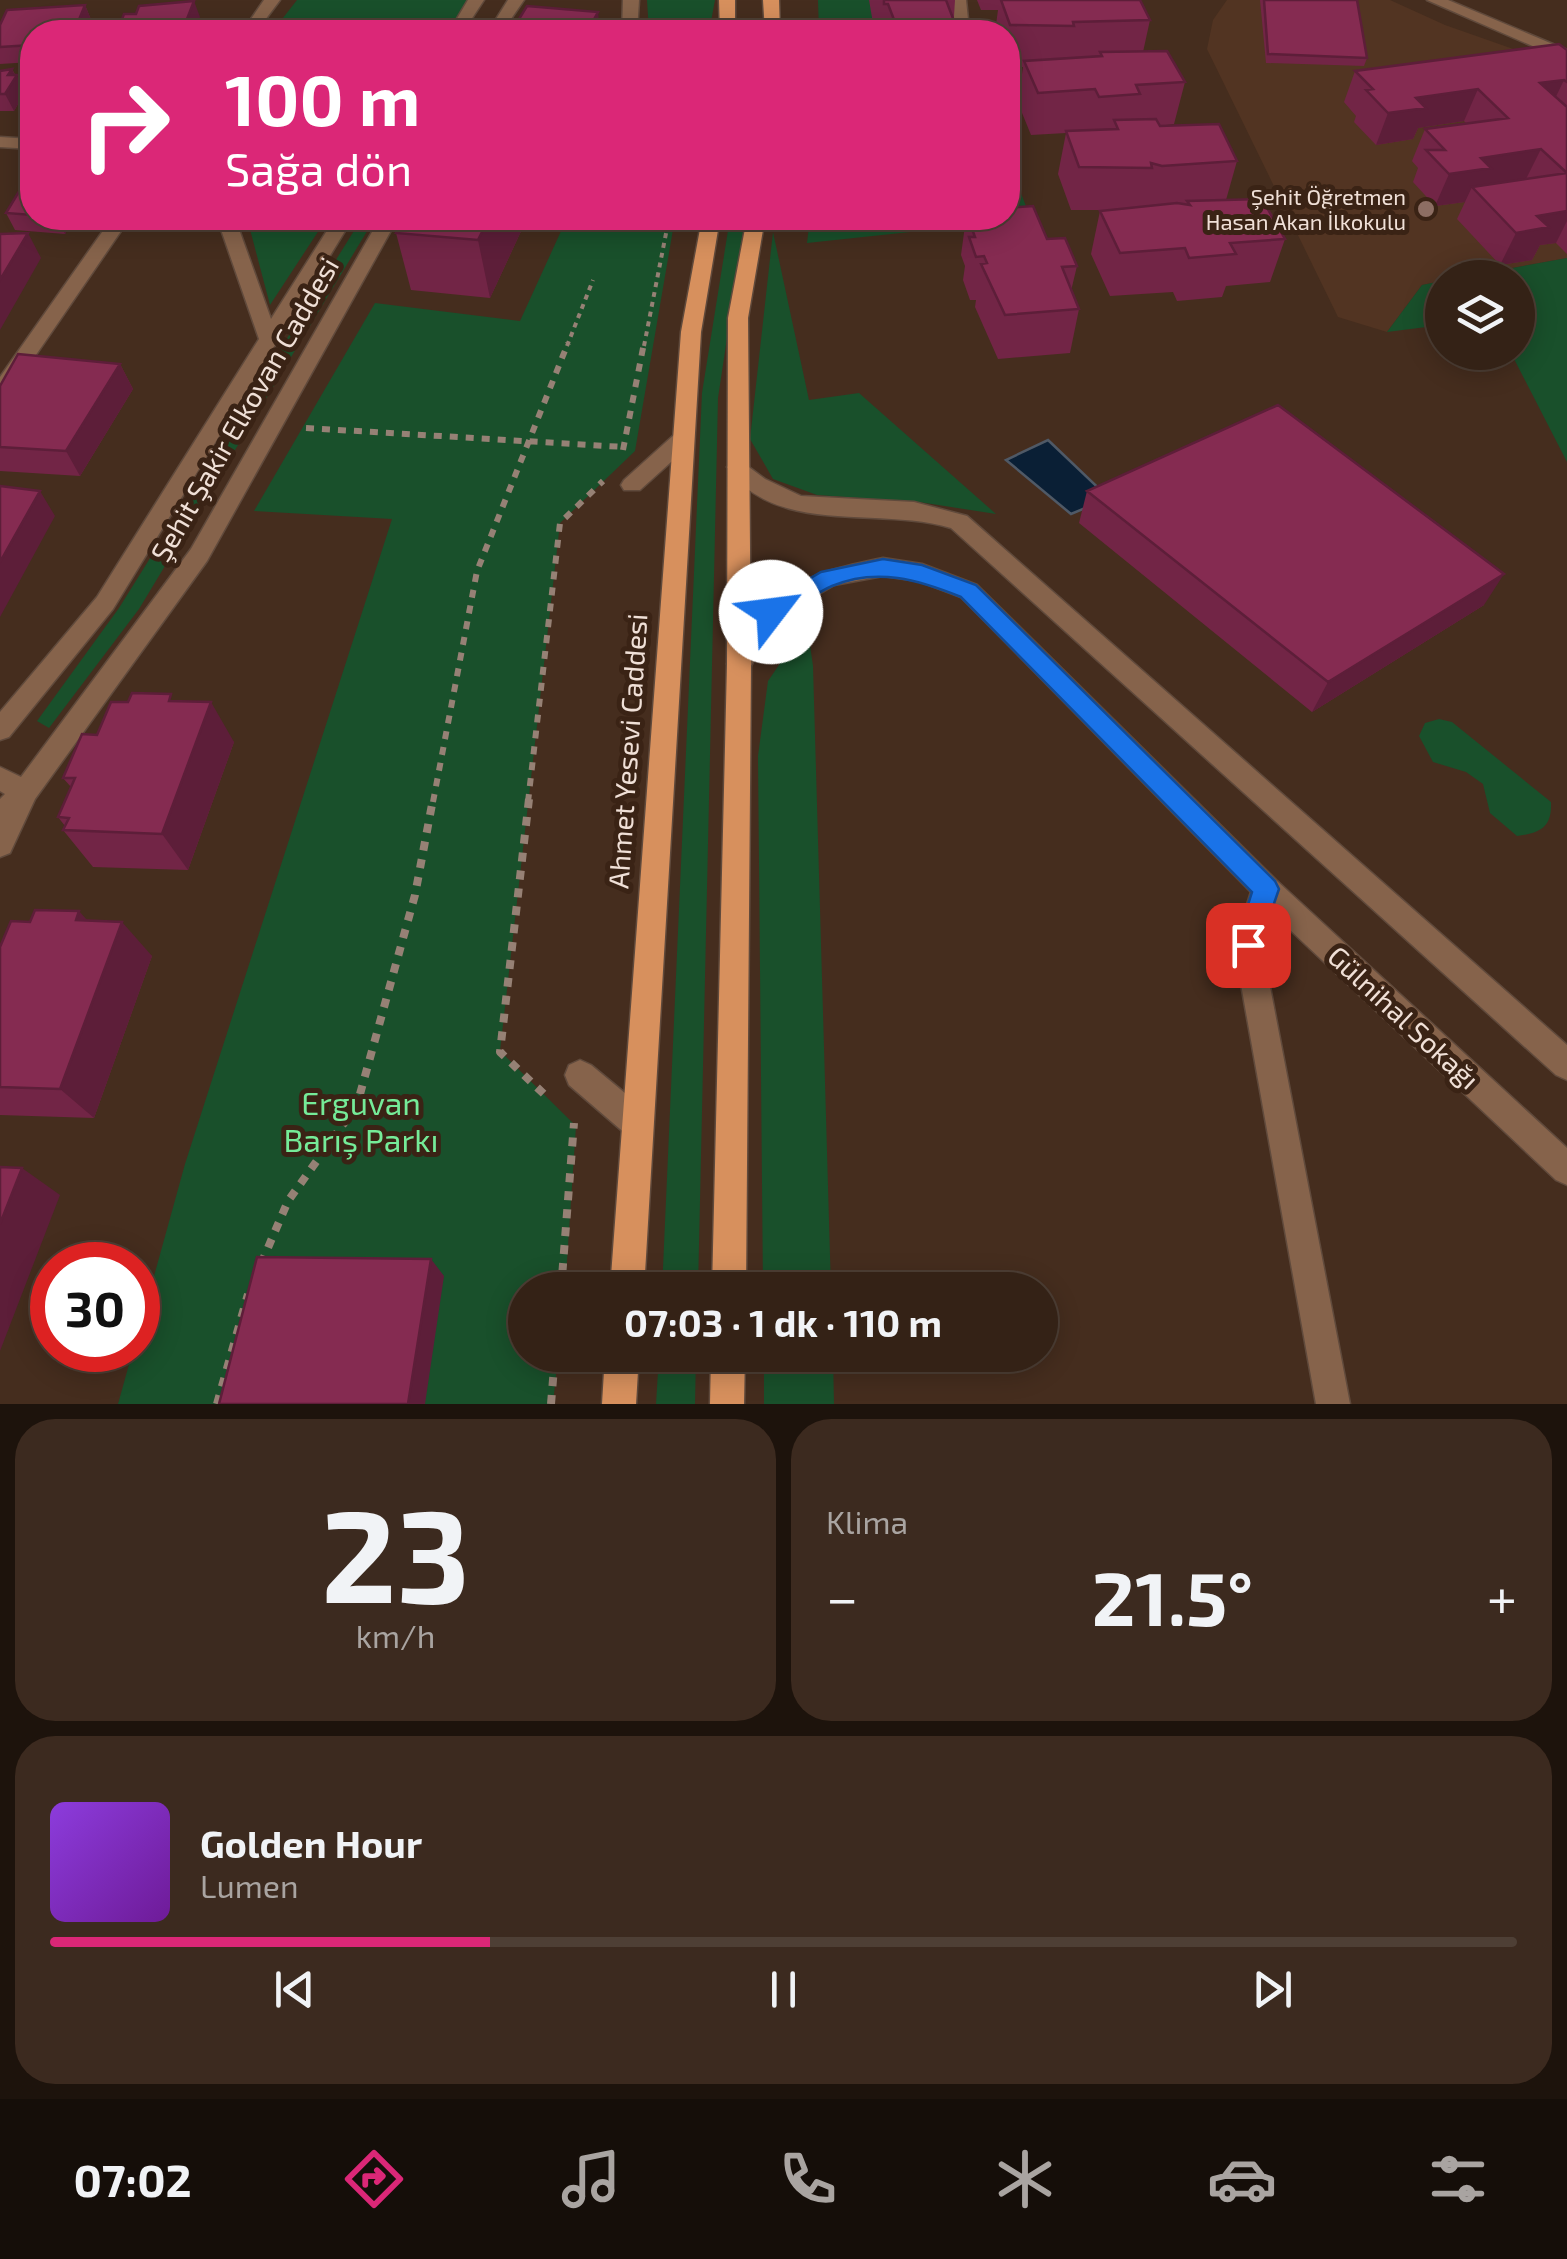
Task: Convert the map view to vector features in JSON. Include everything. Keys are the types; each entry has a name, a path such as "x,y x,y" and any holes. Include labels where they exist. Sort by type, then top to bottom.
{"main road":[{"name":"Ahmet Yesevi Caddesi","path":"628,1272 691,332 709,230"},
{"path":"729,1272 739,664 738,318 754,230"},
{"path":"619,1404 621,1372"},
{"path":"728,1372 728,1404"}],"street":[{"path":"1434,0 1567,56"},
{"path":"0,392 114,230"},
{"path":"230,230 268,337"},
{"name":"Şehit Şakir Elkovan Caddesi","path":"0,730 105,603 336,230"},
{"name":"Şehit Şakir Elkovan Caddesi","path":"0,816 25,792 199,555 382,230"},
{"path":"632,485 683,439"},
{"path":"738,468 752,482 804,508 916,510 959,522 1567,1066"},
{"name":"Gülnihal Sokağı","path":"739,664 771,612 828,578 883,567 922,572 969,591 1266,889 1567,1169"},
{"path":"0,778 25,792 0,845"},
{"path":"1266,889 1248,945 1333,1404"},
{"path":"580,1075 638,1124"}],"path":[{"path":"618,459 624,447 667,230"},
{"path":"260,1266 288,1201 357,1106 415,895 476,571 594,280"},
{"path":"272,426 624,447"},
{"path":"551,1101 500,1052 560,523 613,472"},
{"path":"563,1272 576,1126 564,1114"},
{"path":"216,1404 253,1283"},
{"path":"550,1404 553,1372"}],"shaded area":[{"name":"Şehit Öğretmen Hasan Akan İlkokulu","path":"1227,0 1390,0 1445,25 1567,68 1567,258 1535,264 1535,260 1425,260 1425,284 1387,332 1338,317 1207,49 1213,20"}],"green space":[{"path":"297,0 470,0 456,20 281,20"},
{"path":"647,0 715,0 711,20 648,20"},
{"path":"818,0 885,0 954,20 819,20"},
{"path":"1020,191 1031,219 1020,220"},
{"path":"250,230 319,230 270,305"},
{"path":"355,230 368,230 139,609 49,728 37,721 119,608"},
{"name":"Erguvan Barış Parkı","path":"562,230 673,230 635,451 560,523 500,1051 576,1126 566,1272 508,1272 508,1372 556,1372 553,1404 118,1404 127,1372 160,1372 160,1254 185,1164 392,519 254,511 375,303 520,321"},
{"path":"728,230 743,230 718,398 698,1272 663,1272 702,393"},
{"path":"809,230 928,230 807,243"},
{"path":"773,232 809,400 859,393 996,514 919,502 817,495 773,479 750,439"},
{"path":"1567,258 1567,462 1520,370 1535,370 1535,264"},
{"path":"1425,284 1425,327 1387,332"},
{"path":"807,624 813,666 830,1272 763,1272 758,756 768,681"},
{"path":"1439,719 1452,722 1551,802 1543,827 1517,836 1490,813 1483,784 1466,772 1433,762 1419,736 1425,723"},
{"path":"658,1372 696,1372 695,1404 656,1404"},
{"path":"764,1372 833,1372 834,1404 764,1404"}],"water":[{"path":"1048,440 1109,498 1071,514 1006,460"}],"building":[{"path":"884,0 946,0 954,20 894,20 888,4"},
{"path":"1001,0 1140,0 1150,20 1073,22 1074,26 1020,25 1020,20 1008,20"},
{"path":"1264,0 1357,0 1367,58 1268,54"},
{"path":"194,1 187,20 122,20 124,14 136,14 139,6"},
{"path":"85,5 79,20 20,20 20,46 0,47 0,25 7,10"},
{"path":"527,6 598,12 594,20 518,20"},
{"path":"1559,44 1567,50 1567,82 1540,83 1567,107 1567,173 1541,149 1481,158 1491,168 1449,174 1426,150 1445,150 1425,129 1508,118 1478,89 1416,98 1426,108 1388,113 1366,90 1373,89 1355,71"},
{"path":"1167,51 1185,82 1136,85 1140,94 1099,97 1095,89 1038,93 1024,61 1102,56 1100,52"},
{"path":"12,69 8,75 17,75 5,94 0,94 0,71"},
{"path":"1156,119 1160,126 1219,124 1237,161 1162,166 1151,163 1152,168 1079,167 1066,131 1118,129 1114,120"},
{"path":"1567,173 1567,211 1537,216 1549,227 1516,233 1472,187"},
{"path":"20,190 20,214 6,213"},
{"path":"1262,199 1285,239 1230,243 1236,254 1189,258 1185,248 1120,253 1100,211 1190,205 1187,201"},
{"path":"1033,206 1047,239 1065,238 1077,266 1062,267 1079,309 1005,315 981,264 987,263 984,256 976,257 969,237 975,237 972,230 1020,230 1020,207"},
{"path":"398,230 483,230 478,240 396,233"},
{"path":"28,233 0,280 0,234"},
{"path":"18,354 120,364 66,451 0,447 0,386"},
{"path":"1278,405 1504,574 1328,682 1087,491"},
{"path":"0,486 40,491 0,562"},
{"path":"132,693 171,694 169,701 211,702 162,834 63,830 69,818 58,817 75,778 63,778 82,734 97,735 111,702 128,702"},
{"path":"35,910 79,911 76,920 122,922 60,1089 0,1087 0,947 11,921 30,922"},
{"path":"0,1167 22,1168 0,1224"},
{"path":"257,1257 431,1259 408,1404 219,1404"}],"place":[{"name":"Şehit Öğretmen Hasan Akan İlkokulu","path":"1426,209"}],"route":[{"path":"771,612 828,578 883,567 922,572 969,591 1266,889 1248,945"}]}
